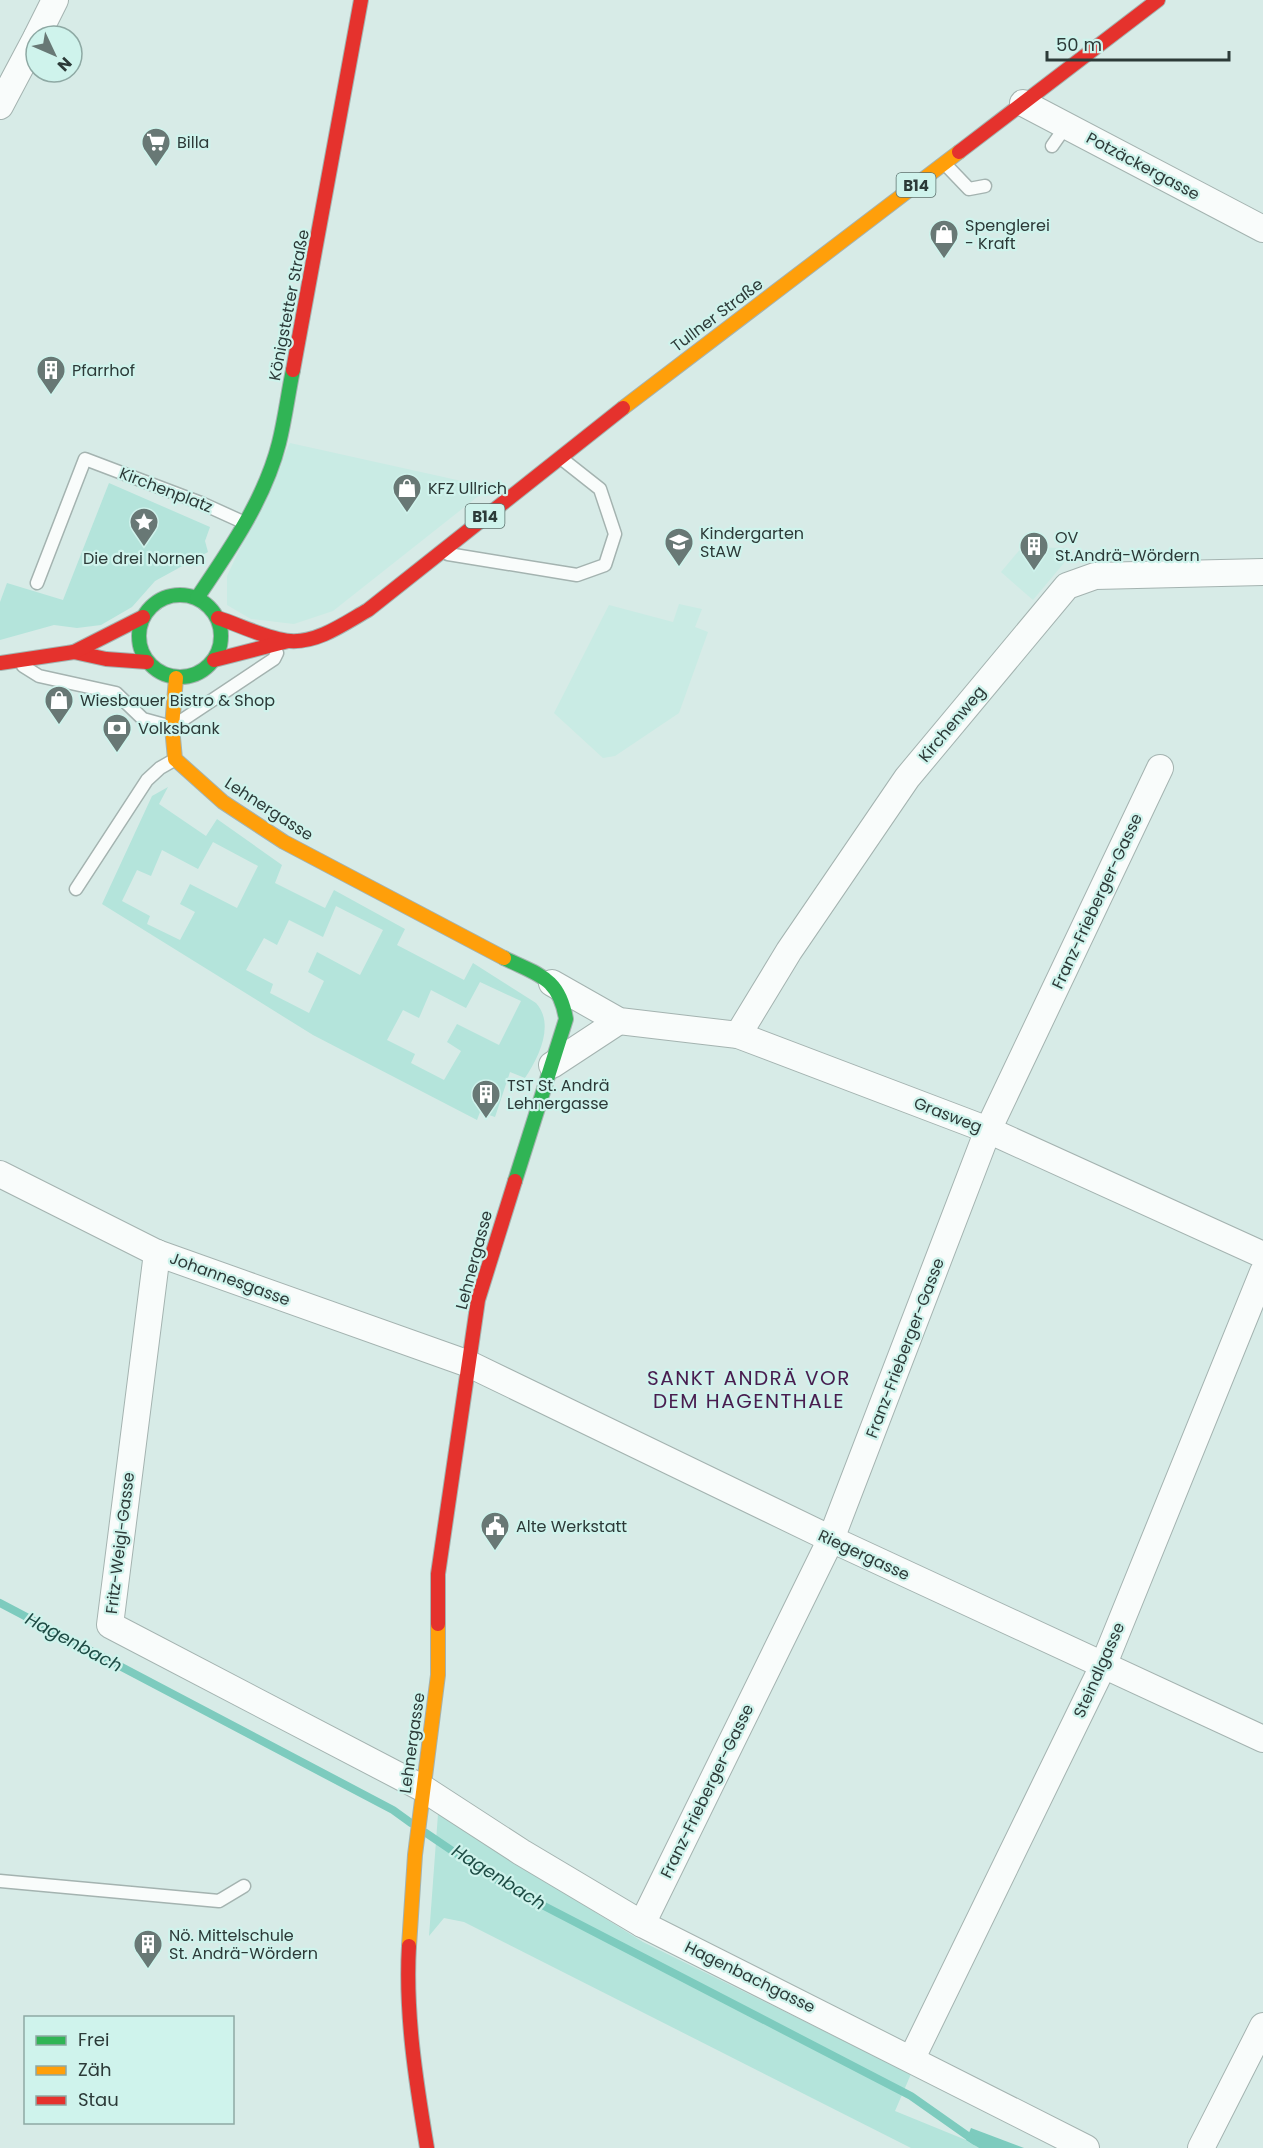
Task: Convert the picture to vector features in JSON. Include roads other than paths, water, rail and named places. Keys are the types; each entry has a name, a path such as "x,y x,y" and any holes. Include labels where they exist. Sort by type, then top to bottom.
{"main road":[{"name":"Königstetter Straße","path":"197,598 246,523 268,479 279,442 361,0"},
{"name":"Tullner Straße","path":"214,660 284,642 299,642 320,635 368,610 560,457 1158,0"},
{"path":"7,662 74,652 143,617 160,599 172,595 197,598"},
{"name":"B14","path":"197,598 205,603 218,618"},
{"path":"143,617 139,629 139,642 147,662"},
{"name":"Tullner Straße","path":"218,618 284,642"},
{"path":"214,660 222,639 218,618"},
{"path":"74,652 106,659 147,662 165,675 176,678 172,727 175,759"},
{"name":"B14","path":"176,678 201,672 214,660"},
{"name":"Lehnergasse","path":"175,759 223,802 284,842 552,983 563,1000 566,1019 478,1300 438,1574 438,1675 415,1856 408,1967 414,2071 427,2148"}],"street":[{"path":"43,24 56,0"},
{"path":"0,106 24,60"},
{"name":"Potzäckergasse","path":"1023,103 1059,136 1263,229"},
{"name":"Kirchenweg","path":"738,1035 789,951 901,786 1067,586 1095,576 1263,572"},
{"name":"Franz-Frieberger-Gasse","path":"642,1924 831,1539 988,1131 1160,768"},
{"name":"Grasweg","path":"552,983 619,1021 738,1035 988,1131 1263,1255"},
{"path":"552,1065 619,1021"},
{"name":"Johannesgasse","path":"0,1174 157,1253 469,1364"},
{"name":"Fritz-Weigl-Gasse","path":"157,1253 110,1625 422,1797"},
{"name":"Steindlgasse","path":"912,2058 1103,1666 1263,1272"},
{"name":"Riegergasse","path":"469,1364 831,1539 1263,1739"},
{"name":"Hagenbachgasse","path":"422,1797 521,1852 642,1924 912,2058 1086,2148"},
{"path":"1201,2148 1263,2026"}],"lane":[{"path":"945,164 969,189 985,186"},
{"path":"438,552 577,575 605,565 615,534 600,489 560,457"},
{"name":"Kirchenplatz","path":"37,583 86,459 201,503 246,523"},
{"path":"7,662 39,675 116,693 143,719 172,727 274,659 284,642"},
{"path":"76,889 147,780 160,768 175,759"},
{"path":"0,1881 219,1901 244,1886"}],"waterway":[{"name":"Hagenbach","path":"0,1603 393,1810 411,1823"},
{"name":"Hagenbach","path":"426,1833 519,1893 911,2096 975,2141"}],"place":[{"name":"Billa","path":"156,168"},
{"name":"Spenglerei - Kraft","path":"944,260"},
{"name":"Pfarrhof","path":"51,396"},
{"name":"KFZ Ullrich","path":"407,514"},
{"name":"Die drei Nornen","path":"144,548"},
{"name":"Kindergarten StAW","path":"679,568"},
{"name":"OV St.Andrä-Wördern","path":"1034,572"},
{"name":"Wiesbauer Bistro & Shop","path":"59,726"},
{"name":"Volksbank","path":"117,754"},
{"name":"TST St. Andrä Lehnergasse","path":"486,1120"},
{"name":"Alte Werkstatt","path":"495,1552"},
{"name":"Nö. Mittelschule St. Andrä-Wördern","path":"148,1970"}],"district":[{"name":"SANKT ANDRÄ VOR DEM HAGENTHALE","path":"749,1390"}]}
